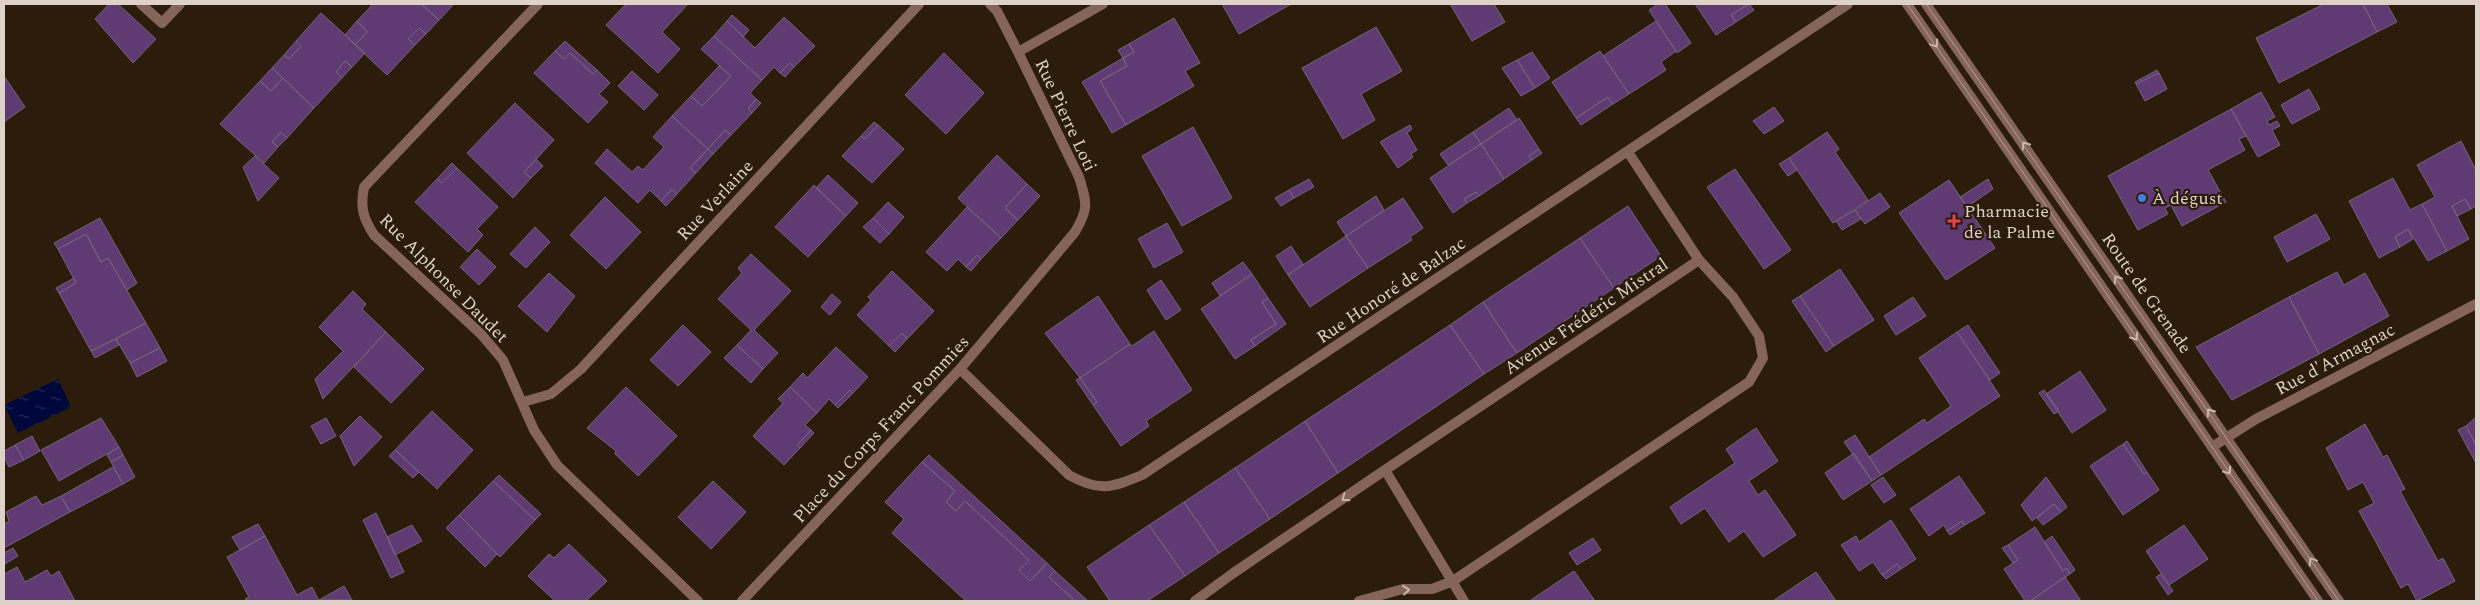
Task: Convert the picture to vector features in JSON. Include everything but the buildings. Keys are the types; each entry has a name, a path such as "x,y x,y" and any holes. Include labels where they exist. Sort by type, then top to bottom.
{"street":[{"path":"141,4 162,23 180,4"},
{"name":"Rue Alphonse Daudet","path":"538,4 364,186 361,202 363,219 374,235 481,334 503,360 534,430 557,465 698,601"},
{"name":"Rue Verlaine","path":"523,402 551,394 581,369 919,4"},
{"path":"990,4 996,11 1018,52"},
{"name":"Rue Pierre Loti","path":"1040,275 1075,232 1086,213 1079,177 1018,52 1103,4"},
{"name":"Rue Honoré de Balzac","path":"960,369 1069,475 1087,485 1113,487 1142,475 1848,4"},
{"name":"Route de Grenade","path":"1907,4 2318,601"},
{"name":"Route de Grenade","path":"1926,4 2339,601"},
{"path":"1359,601 1403,589 1432,588 1453,581 1749,382 1763,358 1759,336 1733,297 1698,260 1628,152"},
{"name":"Avenue Frédéric Mistral","path":"1196,601 1232,574 1385,470 1698,260"},
{"name":"Place du Corps Franc Pommies","path":"742,601 960,369 1040,275"},
{"name":"Rue d'Armagnac","path":"2212,447 2256,419 2476,304"},
{"path":"1385,470 1464,601"}],"water":[{"path":"58,379 71,407 18,433 4,405"}],"tram line":[{"path":"1907,4 2318,601"},
{"path":"1926,4 2339,601"}],"place":[{"name":"À dégust","path":"2142,198"},
{"name":"Pharmacie de la Palme","path":"1954,221"}]}
